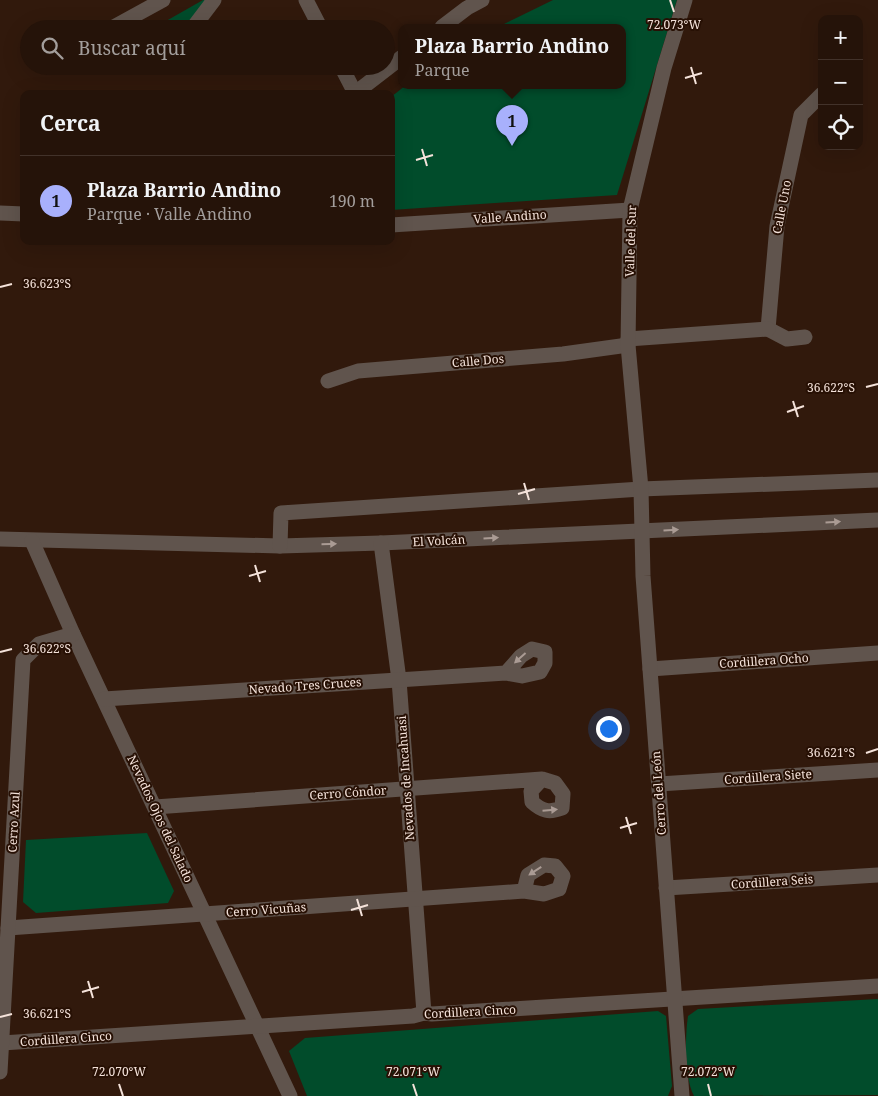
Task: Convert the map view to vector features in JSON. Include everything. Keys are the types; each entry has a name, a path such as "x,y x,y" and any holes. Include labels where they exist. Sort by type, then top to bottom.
{"street":[{"path":"126,20 163,0"},
{"path":"199,20 214,0"},
{"path":"306,0 316,20"},
{"path":"446,24 467,8 482,0"},
{"name":"Valle del Sur","path":"641,489 628,342 630,210 664,68 685,0"},
{"path":"345,75 353,90"},
{"path":"360,90 379,75"},
{"name":"Calle Uno","path":"768,330 776,226 801,115 818,98"},
{"name":"Valle Andino","path":"395,225 630,210"},
{"path":"0,213 20,214"},
{"path":"628,342 768,330 787,339 805,337"},
{"name":"Calle Dos","path":"328,381 358,371 563,354 628,342"},
{"path":"280,546 281,513 641,489 878,480"},
{"name":"Cerro del León","path":"641,489 641,531 650,669 682,1096"},
{"name":"El Volcán","path":"0,539 280,546 878,520"},
{"name":"Nevados Ojos del Salado","path":"32,541 73,634 290,1096"},
{"name":"Nevados de Incahuasi","path":"381,543 399,680 424,1013"},
{"name":"Cerro Azul","path":"0,1072 23,660 39,644 73,634"},
{"name":"Cordillera Ocho","path":"650,669 878,653"},
{"name":"Nevado Tres Cruces","path":"104,699 506,673"},
{"name":"Cordillera Siete","path":"659,784 878,770"},
{"name":"Cerro Cóndor","path":"154,807 542,779"},
{"name":"Cordillera Seis","path":"666,888 878,875"},
{"name":"Cerro Vicuñas","path":"8,928 524,892"},
{"name":"Cordillera Cinco","path":"2,1043 413,1016 424,1013 675,1000 878,986"}],"green space":[{"path":"203,0 210,0 193,20 168,20"},
{"path":"553,0 677,0 617,195 395,210 395,94 401,89 626,89 626,24 504,24"},
{"path":"147,833 174,891 168,903 36,913 23,902 26,840"},
{"path":"878,999 878,1095 694,1096 688,1079 686,1034 688,1016 698,1009"},
{"path":"658,1011 666,1016 672,1086 668,1096 307,1096 289,1051 305,1038"}],"place":[{"name":"Plaza Barrio Andino","path":"512,146"}]}
